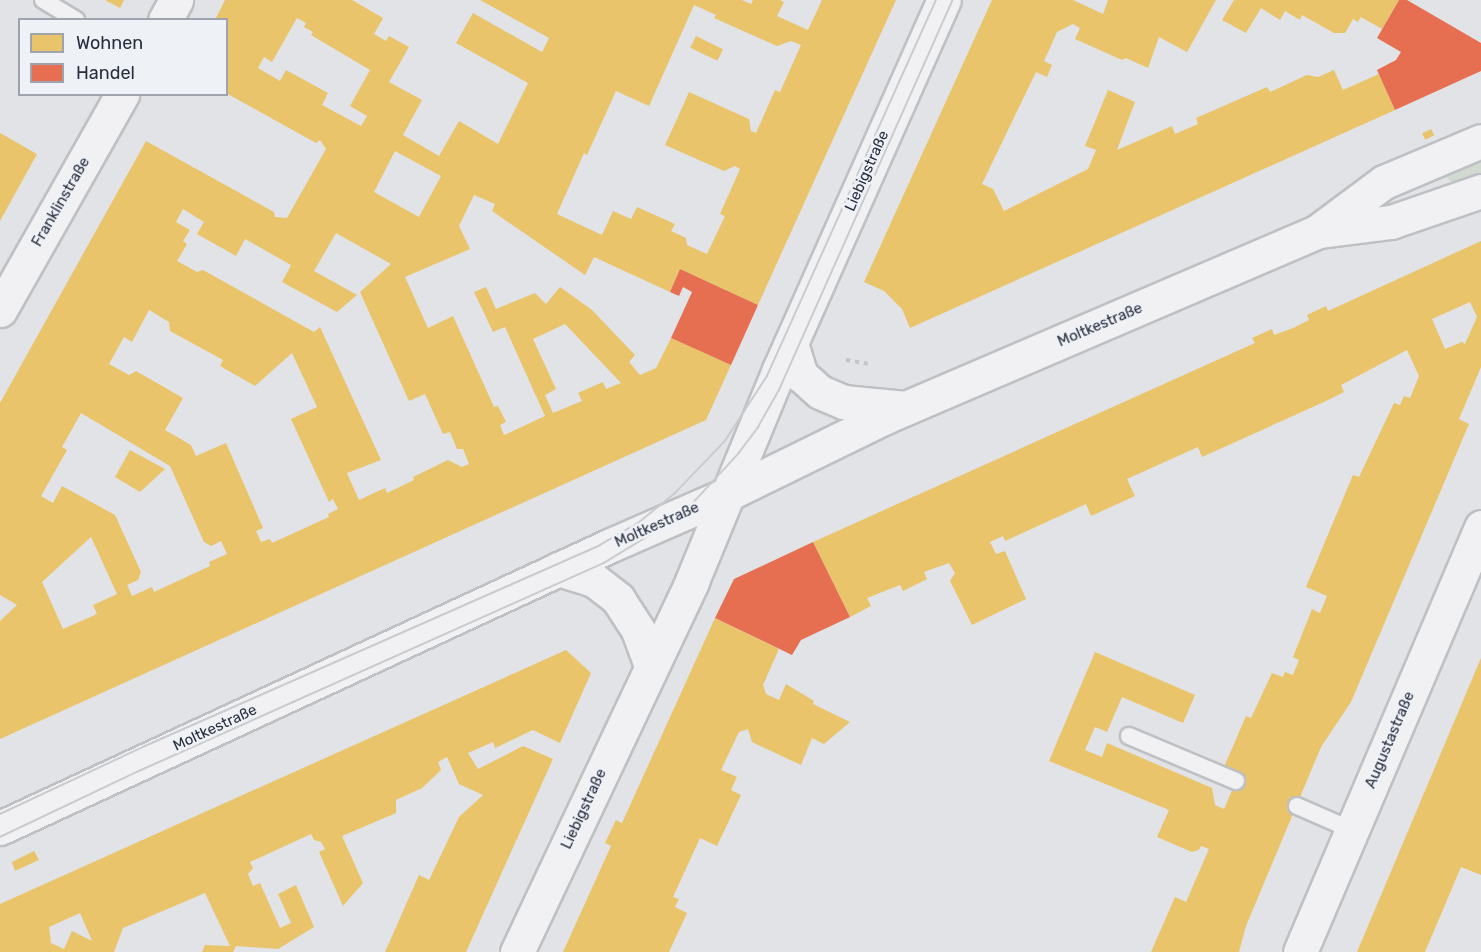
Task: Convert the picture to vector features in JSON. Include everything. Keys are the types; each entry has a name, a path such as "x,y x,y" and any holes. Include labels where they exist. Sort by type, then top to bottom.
{"street":[{"path":"166,18 176,0"},
{"name":"Liebigstraße","path":"517,952 692,581 791,343 944,0"},
{"name":"Franklinstraße","path":"0,310 121,96"},
{"name":"Moltkestraße","path":"0,828 558,569 730,493 906,408 1318,231 1384,182 1481,141"},
{"name":"Moltkestraße","path":"1318,231 1391,222 1481,191"},
{"path":"791,343 801,375 820,392 843,402 906,408"},
{"name":"Augustastraße","path":"1300,952 1481,527"},
{"path":"558,569 594,580 618,599 638,630 651,666"}],"lane":[{"path":"43,0 73,18"},
{"path":"1129,736 1236,781"},
{"path":"1297,806 1352,830"}],"shaded area":[{"path":"1481,157 1481,177 1454,184 1445,176 1450,167"}],"building: Wohnen":[{"path":"105,0 124,0 120,8"},
{"path":"225,0 352,0 383,18 374,34 386,41 389,36 409,47 389,82 422,100 403,135 439,156 459,121 498,144 528,83 456,43 473,13 542,52 549,38 480,0 742,0 751,4 753,0 780,0 784,2 777,16 808,30 822,0 896,0 758,305 680,269 670,292 594,257 585,275 492,211 495,204 474,195 459,226 470,249 405,277 428,328 453,316 494,407 498,406 506,422 500,425 504,435 545,416 505,327 493,332 474,292 486,287 496,309 535,293 546,304 560,287 592,310 635,355 629,362 640,375 656,368 671,338 731,365 706,420 0,739 0,621 17,605 0,595 0,403 146,141 274,212 275,217 287,218 326,149 320,140 316,143 228,94 228,18 216,18","holes":["694,5 716,15 714,18 777,46 791,41 801,45 780,92 775,90 756,133 751,131 749,119 689,92 665,145 724,171 735,166 740,169 720,214 725,216 707,254 687,245 686,238 671,231 675,224 637,207 631,219 613,211 602,235 557,214 584,153 587,155 616,91 649,106","297,18 306,23 304,27 313,32 311,35 370,70 350,106 367,116 361,126 322,105 328,93 286,70 280,81 258,68 264,57 272,62","395,151 441,176 419,217 374,192","183,209 204,222 197,234 236,256 245,239 291,265 282,282 337,312 357,295 314,271 336,233 391,264 360,292 409,401 425,394 443,434 450,432 457,449 463,449 469,464 462,467 448,460 387,493 385,488 359,500 347,473 381,460 320,327 314,332 203,270 197,272 177,261 187,244 183,241 190,230 176,222","149,310 169,322 170,331 223,360 220,366 255,386 292,353 317,407 291,419 329,502 333,499 338,509 328,514 329,517 272,543 270,539 261,542 256,531 263,528 226,443 196,456 191,445 165,430 183,398 136,371 129,375 109,364 124,337 132,342","565,324 621,383 606,389 603,382 578,393 582,401 553,413 545,395 556,389 533,339","81,413 170,466 204,542 211,546 221,541 227,554 209,562 210,566 154,592 152,587 132,596 127,585 138,580 141,572 115,515 62,486 53,503 41,496 67,450 62,447","91,537 117,594 93,605 97,614 63,629 42,582"]},
{"path":"992,0 1073,0 1103,14 1108,0 1216,0 1187,52 1159,37 1148,68 1126,58 1122,60 1075,39 1080,28 1073,24 1057,32 1044,61 1052,65 1047,77 1036,72 982,184 993,189 1004,211 1088,169 1096,150 1085,146 1108,90 1135,102 1117,150 1172,126 1175,134 1198,124 1196,118 1267,87 1270,92 1307,75 1318,77 1334,70 1343,90 1379,74 1395,110 910,328 902,309 884,291 864,282"},
{"path":"1234,0 1399,0 1382,29 1361,17 1358,22 1353,19 1345,33 1334,33 1302,15 1300,20 1285,11 1280,20 1261,8 1246,33 1222,20"},
{"path":"696,36 723,49 717,61 690,48"},
{"path":"1431,129 1434,135 1425,140 1422,134"},
{"path":"0,133 37,154 0,221"},
{"path":"1481,241 1481,367 1459,419 1469,424 1351,702 1321,747 1246,926 1239,952 1151,952 1175,897 1186,902 1209,849 1201,846 1199,850 1192,852 1157,837 1169,810 1049,761 1095,652 1195,695 1183,723 1122,697 1107,732 1095,727 1085,750 1102,757 1107,743 1212,788 1215,805 1224,809 1239,774 1224,767 1246,716 1251,718 1272,673 1283,677 1285,672 1293,675 1299,660 1293,657 1312,609 1320,613 1327,596 1306,587 1353,475 1359,477 1394,403 1400,405 1404,396 1410,398 1419,376 1407,350 1341,385 1344,392 1326,401 1202,457 1198,447 1127,479 1135,496 1091,516 1086,504 1005,541 1003,536 990,542 996,554 1005,551 1026,599 972,625 950,581 955,573 949,563 924,572 927,579 903,591 900,585 867,598 871,606 850,617 813,542 1255,343 1252,338 1272,329 1274,335 1309,320 1307,315 1326,306 1328,311","holes":["1470,302 1477,317 1465,344 1462,342 1445,349 1432,319"]},
{"path":"130,450 165,469 140,492 115,477"},
{"path":"715,618 779,649 763,685 766,694 779,700 786,684 814,701 813,704 850,722 824,744 812,738 801,765 752,742 748,729 739,732 721,770 737,777 731,790 741,795 717,846 700,838 673,897 679,899 675,907 687,913 669,952 563,952 611,846 605,843 616,820 622,823"},
{"path":"566,650 591,673 560,743 533,730 495,748 493,742 468,753 478,769 523,746 553,759 466,952 385,952 419,875 429,880 459,817 483,795 459,784 447,757 438,762 441,770 422,788 396,800 396,813 342,836 363,883 343,906 319,852 325,849 321,842 314,840 311,834 250,862 253,868 248,874 253,886 260,883 280,928 291,923 278,894 296,885 314,927 278,949 236,946 233,952 202,952 205,945 230,946 205,893 123,928 114,952 0,952 0,904","holes":["80,913 92,941 72,931 64,949 51,943 49,927"]},
{"path":"1481,658 1481,875 1461,867 1425,952 1357,952"},
{"path":"34,851 39,860 15,871 12,862"}],"building: Handel":[{"path":"1399,0 1407,0 1481,43 1481,71 1395,110 1377,70 1396,60 1401,52 1377,38"},
{"path":"680,269 758,305 731,365 671,338 692,292 683,287 679,296 670,292"},
{"path":"813,542 850,617 801,640 792,655 715,618 734,579"}],"tram line":[{"path":"0,814 145,746 600,545 638,523 675,493 725,441 767,376 936,0"},
{"path":"0,837 139,771 604,563 648,536 691,505 738,454 758,427 779,390 953,0"}]}
